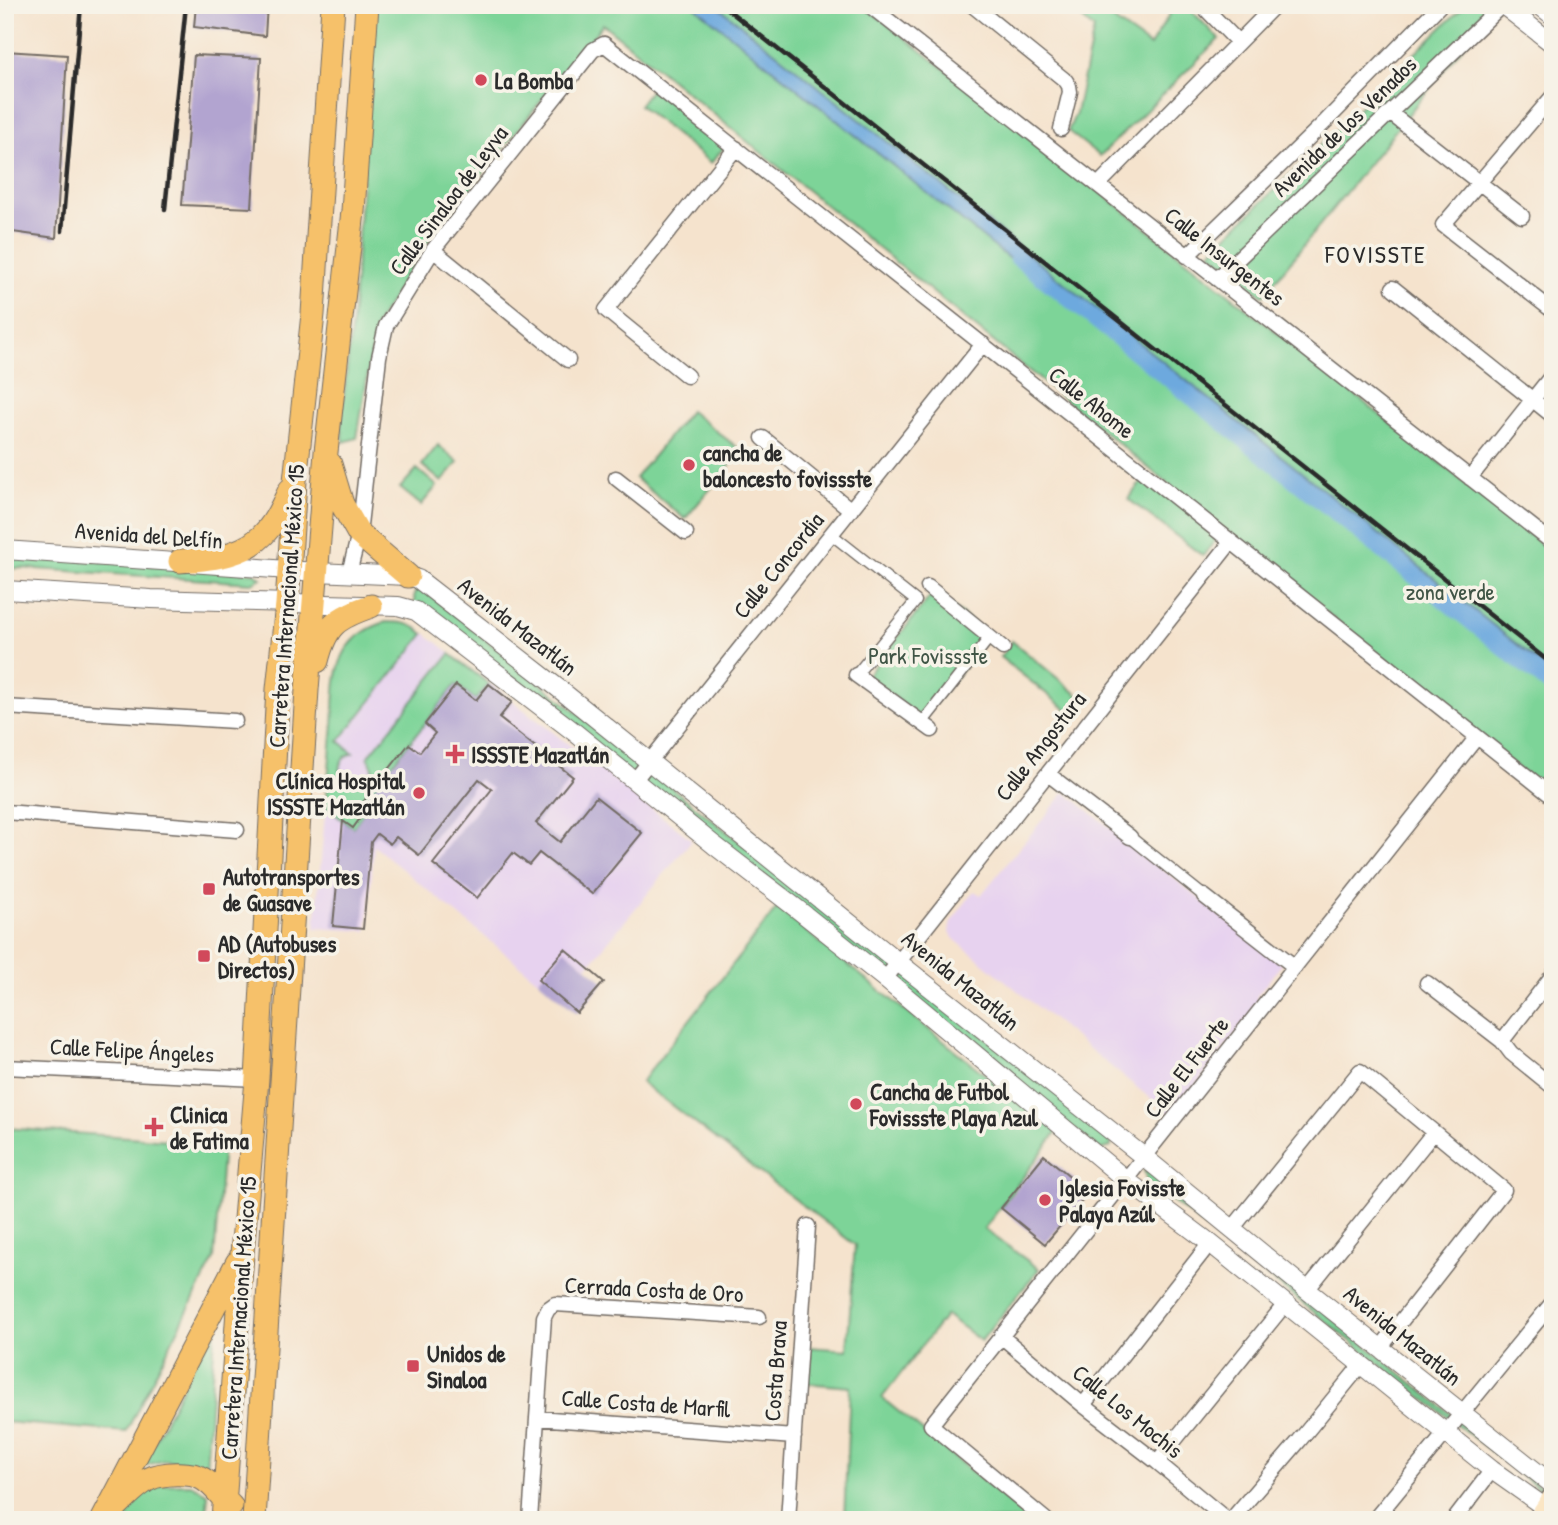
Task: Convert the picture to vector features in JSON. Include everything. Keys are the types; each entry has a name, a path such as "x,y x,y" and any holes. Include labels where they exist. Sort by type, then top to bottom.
{"main road":[{"name":"Carretera Internacional México 15","path":"224,1510 257,1079 278,689 295,481 313,314 332,5"},
{"name":"Carretera Internacional México 15","path":"254,1520 307,690 326,452 353,211 367,5"},
{"path":"326,452 342,504 359,534 408,576"},
{"path":"180,561 207,560 231,555 253,544 270,528 295,481"},
{"path":"307,690 316,671 321,646 327,633 349,614 371,607"},
{"path":"103,1520 242,1254"},
{"path":"103,1520 150,1478 171,1474 202,1477 224,1510 234,1509 242,1520"}],"street":[{"name":"Calle Insurgentes","path":"869,5 1553,543"},
{"path":"972,5 1066,81 1070,92 1061,129"},
{"path":"1202,5 1238,42"},
{"path":"1098,185 1275,5"},
{"name":"Avenida de los Venados","path":"1187,256 1440,5"},
{"path":"1503,5 1553,44"},
{"name":"Avenida de los Venados","path":"1217,279 1503,5"},
{"path":"1539,5 1553,16"},
{"name":"Calle Ahome","path":"604,44 1553,797"},
{"name":"Calle Sinaloa de Leyva","path":"349,573 359,534 382,340 386,327 433,250 593,50 604,44"},
{"path":"1553,96 1443,225 1553,311"},
{"path":"1390,113 1521,216"},
{"path":"687,376 606,310 736,149"},
{"path":"433,250 568,360"},
{"path":"1393,288 1553,416"},
{"name":"Calle Concordia","path":"634,780 983,345"},
{"path":"1470,478 1553,374"},
{"path":"763,438 851,510"},
{"path":"616,478 686,533"},
{"path":"831,534 916,601 856,675 927,726 990,637"},
{"name":"Calle Angostura","path":"886,979 1231,542"},
{"name":"Avenida del Delfín","path":"5,550 289,570"},
{"path":"289,570 316,572"},
{"name":"Avenida Mazatlán","path":"316,572 408,576 418,579 558,688 1553,1485"},
{"path":"928,587 1003,648"},
{"path":"5,590 314,605"},
{"name":"Avenida Mazatlán","path":"314,605 398,606 416,611 886,979 1126,1180 1210,1242 1492,1470 1547,1509"},
{"path":"5,707 235,721"},
{"name":"Calle El Fuerte","path":"1046,1520 931,1425 1478,737"},
{"path":"1048,774 1294,967"},
{"path":"5,812 237,830"},
{"path":"1502,1041 1553,975"},
{"path":"1427,982 1502,1041 1511,1053 1553,1087"},
{"name":"Calle Felipe Ángeles","path":"5,1067 257,1079"},
{"path":"1232,1229 1360,1071 1504,1190 1381,1347"},
{"path":"1307,1290 1434,1132"},
{"name":"Costa Brava","path":"788,1520 808,1226"},
{"path":"1083,1405 1210,1242"},
{"path":"1374,1520 1553,1302"},
{"path":"1157,1462 1286,1303"},
{"name":"Cerrada Costa de Oro","path":"537,1418 544,1317 548,1309 555,1304 759,1317"},
{"name":"Calle Los Mochis","path":"1001,1336 1083,1405 1229,1520"},
{"path":"1229,1520 1362,1365"},
{"path":"530,1520 537,1418"},
{"name":"Calle Costa de Marfil","path":"537,1418 793,1437"},
{"path":"1454,1520 1492,1470"}],"shaded area":[{"name":"ISSSTE Mazatlán","path":"386,622 417,627 692,840 587,967 565,949 538,980 374,846 367,931 315,928 337,676 351,642 372,626"},
{"path":"1065,792 1282,964 1256,997 1261,1001 1172,1116 954,939 949,931 951,922 974,891 981,895"}],"green space":[{"name":"zona verde","path":"375,5 863,5 1553,553 1553,797 603,24 422,249 376,325 357,438 344,442 341,424 352,322"},
{"path":"1067,5 1098,5 1116,22 1150,46 1175,5 1186,5 1219,39 1100,156 1068,131 1076,113 1094,29"},
{"path":"1465,5 1496,5 1263,296 1210,252"},
{"path":"653,87 726,145 711,163 639,105"},
{"path":"690,411 742,451 685,519 635,478"},
{"path":"438,445 458,462 442,482 422,465"},
{"path":"417,469 437,486 421,505 400,488"},
{"path":"1146,476 1220,534 1203,556 1128,499"},
{"path":"5,554 255,573 261,578 252,583 5,569"},
{"path":"418,586 1111,1137 1111,1147 1101,1150 415,607 414,595"},
{"name":"Park Fovissste","path":"933,593 990,635 922,719 867,676"},
{"path":"386,622 406,624 424,634 339,741 353,753 346,756 340,766 345,780 358,785 369,779 373,768 368,757 450,654 489,684 476,700 456,685 360,805 366,810 353,828 326,807 337,677 346,650 354,640 369,629"},
{"path":"1012,641 1083,699 1071,713 1000,657"},
{"name":"Cancha de Futbol Fovissste Playa Azul","path":"777,908 1057,1132 984,1229 1039,1269 981,1341 946,1315 882,1398 1031,1520 844,1520 850,1387 806,1383 809,1347 847,1350 855,1245 641,1082"},
{"path":"5,1128 223,1144 214,1259 126,1432 5,1422"},
{"path":"1144,1171 1152,1173 1544,1489 1539,1489 1147,1181"},
{"path":"214,1324 206,1470 201,1466 166,1460 142,1466"},
{"path":"191,1484 208,1494 206,1520 115,1520 151,1485"}],"water":[{"path":"693,5 716,5 1553,673 1553,695"}],"building":[{"path":"196,5 267,5 265,36 194,27"},
{"path":"5,51 67,55 56,238 5,231"},
{"path":"194,55 261,58 252,208 182,205"},
{"name":"Clínica Hospital ISSSTE Mazatlán","path":"489,684 512,702 499,718 573,777 536,823 560,842 596,797 642,833 592,894 539,853 529,865 513,853 477,898 433,864 492,789 479,779 419,855 396,837 390,844 377,834 371,842 363,929 333,926 343,821 353,828 366,810 360,806 409,744 420,752 435,733 425,724 456,685 476,700"},
{"path":"565,949 604,982 577,1013 538,980"},
{"name":"Iglesia Fovisste Palaya Azúl","path":"1044,1155 1089,1192 1045,1244 1001,1208"}],"waterway":[{"path":"1011,260 1553,695"}],"railway":[{"path":"62,231 81,5"},
{"path":"165,209 186,5"},
{"path":"722,5 1553,665"}],"place":[{"name":"La Bomba","path":"481,80"},
{"name":"cancha de baloncesto fovissste","path":"689,465"},
{"name":"ISSSTE Mazatlán","path":"455,754"},
{"name":"Clínica Hospital ISSSTE Mazatlán","path":"419,793"},
{"name":"Autotransportes de Guasave","path":"209,889"},
{"name":"AD (Autobuses Directos)","path":"204,956"},
{"name":"Cancha de Futbol Fovissste Playa Azul","path":"856,1104"},
{"name":"Clinica de Fatima","path":"154,1127"},
{"name":"Iglesia Fovisste Palaya Azúl","path":"1045,1200"},
{"name":"Unidos de Sinaloa","path":"413,1366"}],"district":[{"name":"FOVISSTE","path":"1376,254"}]}
